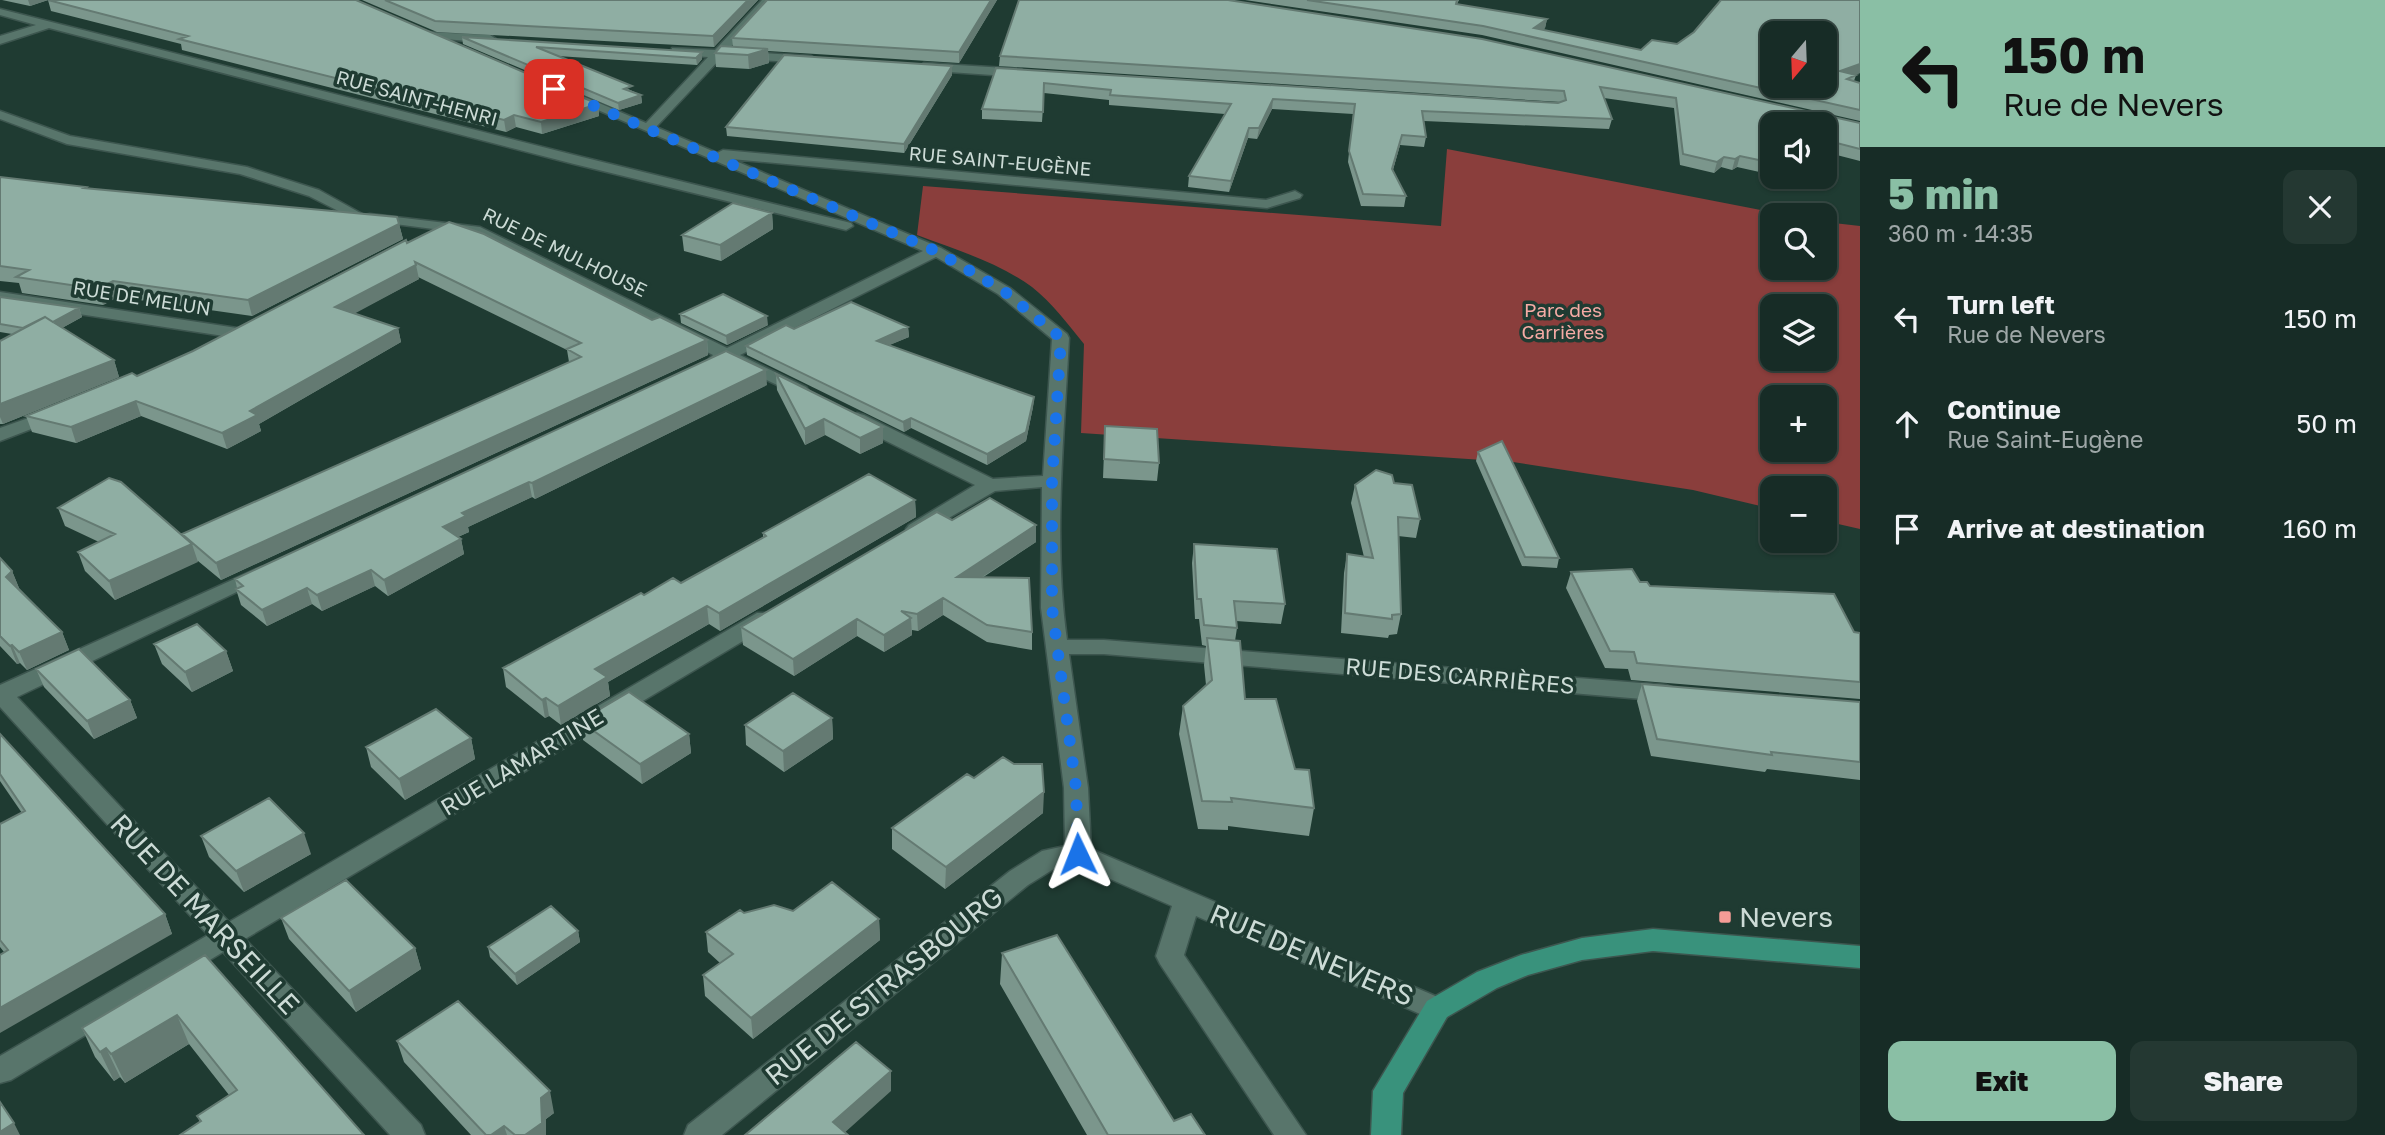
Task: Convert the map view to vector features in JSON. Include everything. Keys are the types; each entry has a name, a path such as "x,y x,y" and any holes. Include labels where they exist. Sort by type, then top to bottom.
{"main road":[{"path":"1386,1135 1388,1091 1437,1009 1487,980 1521,966 1582,949 1653,940 1860,957"}],"street":[{"path":"648,128 768,0"},
{"path":"18,16 37,10"},
{"name":"RUE SAINT-HENRI","path":"0,12 579,161 906,240"},
{"path":"0,40 50,24"},
{"path":"460,50 420,32 509,40"},
{"path":"660,50 826,61"},
{"path":"908,66 1032,74"},
{"name":"RUE SAINT-EUGÈNE","path":"558,91 936,251"},
{"path":"0,116 67,140 242,170 314,193 359,217"},
{"name":"RUE SAINT-EUGÈNE","path":"701,152 1267,204 1295,195"},
{"name":"RUE DE MULHOUSE","path":"321,214 475,229 813,397"},
{"path":"422,238 447,225"},
{"path":"702,367 936,251 1004,291 1061,338 1052,481 1052,608 1076,788 1078,854"},
{"name":"RUE DE MELUN","path":"0,297 243,330 213,344"},
{"path":"0,435 71,407"},
{"path":"837,410 990,485"},
{"path":"898,540 990,485 1052,481"},
{"path":"1,695 277,566"},
{"name":"RUE LAMARTINE","path":"0,1071 790,603"},
{"name":"RUE DES CARRIÈRES","path":"1059,647 1104,647 1690,695"},
{"name":"RUE DE MARSEILLE","path":"1,695 410,1135"},
{"name":"RUE DE NEVERS","path":"1078,854 1437,1009"},
{"name":"RUE DE STRASBOURG","path":"699,1135 1019,878 1051,858 1078,854"},
{"name":"RUE DE NEVERS","path":"1187,901 1170,956 1291,1135"}],"green space":[{"name":"Parc des Carrières","path":"1447,149 1760,210 1760,280 1837,280 1837,223 1860,226 1860,529 1837,524 1837,476 1760,476 1760,506 1693,490 1513,462 1081,433 1084,344 1053,307 1019,278 976,257 917,235 923,186 1441,226"}],"building":[{"path":"48,0 356,0 598,104 541,122 514,115 504,120 179,39 188,36"},
{"path":"385,0 748,0 713,36 435,21"},
{"path":"767,0 991,0 959,52 732,38"},
{"path":"1019,0 1228,0 1482,39 1810,112 1760,112 1760,160 1740,156 1735,159 1724,157 1717,162 1683,154 1676,98 1600,87 1612,119 1422,111 1426,137 1402,135 1392,169 1406,196 1363,194 1349,151 1355,104 1273,99 1259,128 1249,128 1231,181 1189,176 1231,104 1110,95 1111,90 1044,83 1043,112 982,109 996,68 1558,103 1566,100 1564,91 1000,56"},
{"path":"1307,0 1457,0 1456,4 1547,19 1534,28 1641,50 1652,40 1677,44 1694,32 1721,0 1860,0 1860,64 1840,71 1856,75 1847,79 1860,83 1860,110 1806,98 1838,98 1838,21 1760,21 1760,88 1483,26"},
{"path":"462,37 702,52 696,58 536,47 632,86 624,89 641,95 618,103"},
{"path":"721,46 768,49 748,55 715,53"},
{"path":"784,55 952,66 904,144 726,127"},
{"path":"1837,118 1860,123 1860,149 1837,143"},
{"path":"0,177 86,187 84,188 397,217 399,224 248,300 113,281 98,289 16,277 29,270 0,266"},
{"path":"733,203 772,213 720,245 682,235"},
{"path":"449,222 484,234 652,320 660,317 707,340 216,563 182,534 581,357 567,349 581,343 415,262 416,265 335,307 398,328 250,411 257,415 222,433 136,401 71,427 26,416 132,373 137,376 193,351 406,240 407,243"},
{"path":"723,294 767,316 726,336 680,314"},
{"path":"0,297 79,308 53,322 45,317 23,328 0,324"},
{"path":"851,302 908,327 877,341 1034,397 1026,432 987,454 911,418 903,422 746,346 786,325 794,329"},
{"path":"45,317 114,360 0,404 0,341"},
{"path":"726,351 766,370 532,483 529,482 462,513 466,516 443,527 461,539 384,580 371,570 317,595 307,588 262,610 236,589 243,586 235,579"},
{"path":"776,374 883,427 860,438 824,419 805,429"},
{"path":"1105,426 1157,429 1159,463 1104,459"},
{"path":"1502,441 1559,558 1525,557 1478,452"},
{"path":"1376,470 1392,475 1394,483 1412,485 1420,519 1398,517 1401,614 1392,615 1392,619 1345,613 1347,554 1373,558 1355,485"},
{"path":"869,474 915,500 719,613 707,606 595,669 607,677 558,706 546,698 542,700 503,668 641,593 644,595 673,578 681,583 766,536 763,533"},
{"path":"109,478 121,482 192,544 109,581 78,552 115,534 58,508"},
{"path":"990,498 1036,525 957,577 1029,578 1032,632 987,625 943,598 917,614 901,611 911,618 884,635 857,619 793,659 741,627 937,512 952,520"},
{"path":"1194,544 1277,549 1285,604 1234,601 1237,628 1204,625 1201,599 1197,599"},
{"path":"0,558 12,571 6,577 62,632 19,652 0,636"},
{"path":"1632,569 1640,582 1647,582 1650,586 1834,594 1854,632 1860,633 1860,682 1637,663 1634,652 1610,651 1571,572"},
{"path":"197,624 226,651 185,672 154,644"},
{"path":"1207,638 1240,641 1245,699 1276,699 1295,769 1309,770 1314,808 1231,798 1232,802 1202,801 1183,706 1212,680"},
{"path":"79,649 130,700 87,721 36,669"},
{"path":"1642,684 1860,702 1860,762 1771,752 1772,755 1657,739"},
{"path":"629,692 689,734 640,764 580,721"},
{"path":"793,693 832,718 783,751 745,725"},
{"path":"436,709 471,738 399,779 366,747"},
{"path":"0,734 165,914 0,1008 0,955 8,950 0,940 0,824 25,811 0,774"},
{"path":"1003,757 1014,764 1042,764 1044,792 946,867 892,828 967,774 974,778"},
{"path":"269,798 304,833 236,871 201,836"},
{"path":"346,880 415,948 349,991 281,918"},
{"path":"832,882 879,919 751,1018 703,975 733,954 706,932 740,910 744,913 774,905 793,911"},
{"path":"551,906 578,931 515,974 488,947"},
{"path":"1057,935 1174,1121 1191,1114 1205,1135 1108,1135 1002,953"},
{"path":"205,955 364,1135 180,1135 201,1121 197,1116 237,1090 177,1015 111,1054 106,1048 100,1052 82,1028"},
{"path":"458,1001 550,1091 541,1098 542,1123 525,1135 515,1135 504,1126 491,1135 486,1135 397,1041"},
{"path":"856,1042 891,1071 833,1122 848,1135 745,1135"},
{"path":"0,1102 14,1123 0,1132"}],"place":[{"name":"Nevers","path":"1725,917"}],"route":[{"path":"554,89 788,188 833,210 936,251 1004,291 1061,338 1052,481 1052,608 1076,788 1078,854"}]}
